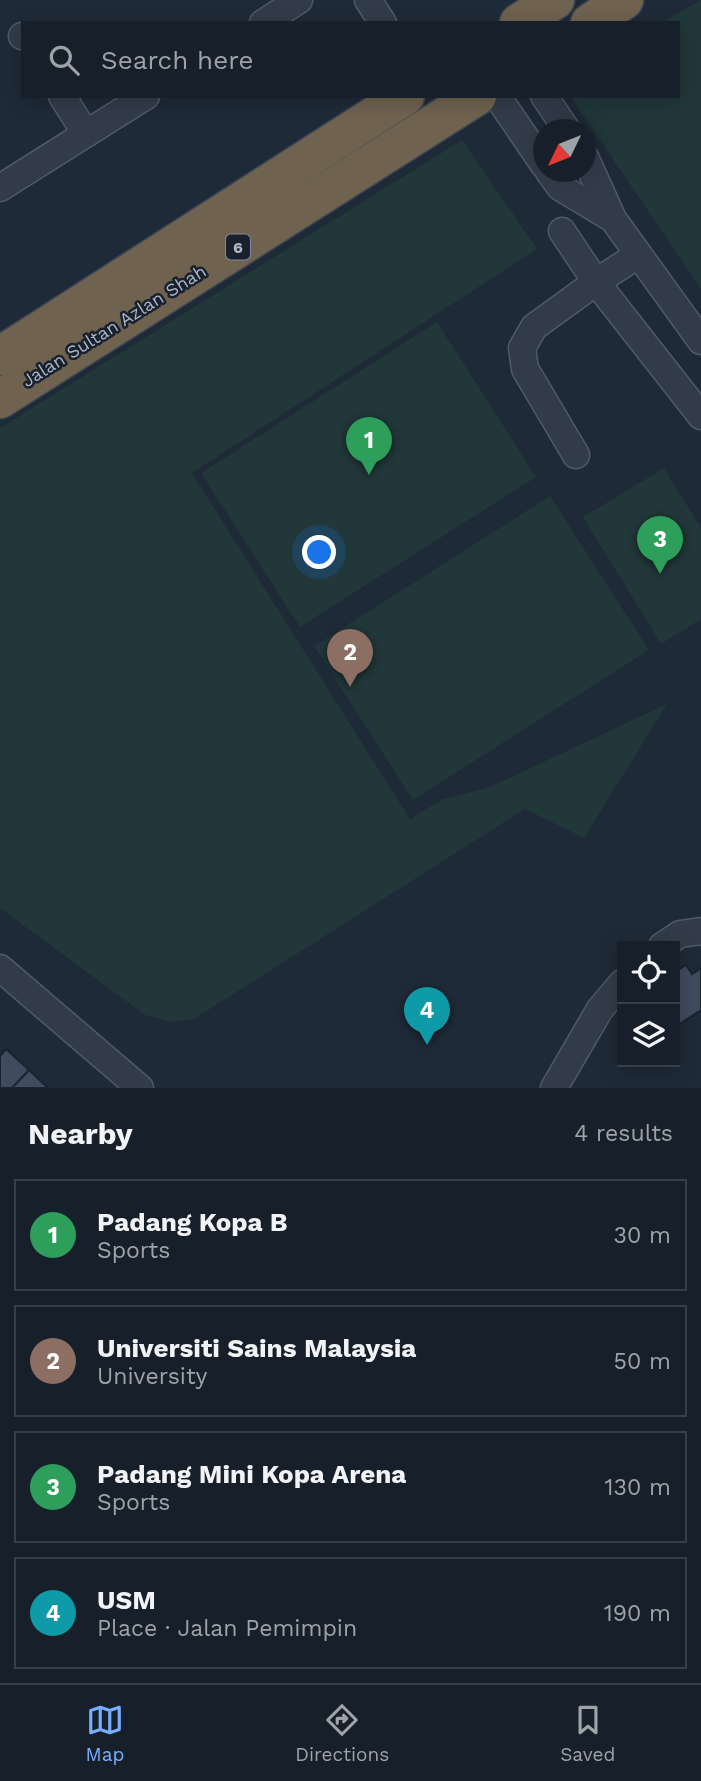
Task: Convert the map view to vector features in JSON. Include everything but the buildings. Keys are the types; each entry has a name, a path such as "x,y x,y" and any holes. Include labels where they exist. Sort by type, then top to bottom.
{"highway":[{"path":"522,21 555,0"},
{"path":"593,21 624,0"},
{"name":"Jalan Sultan Azlan Shah","path":"0,356 402,98"},
{"name":"Jalan Sultan Azlan Shah","path":"0,399 474,98"}],"street":[{"path":"266,21 299,0"},
{"path":"368,0 382,21"},
{"path":"63,98 86,134"},
{"path":"0,188 143,98"},
{"path":"497,98 533,149"},
{"path":"545,98 559,119"},
{"path":"596,181 613,219 701,341"},
{"path":"556,182 560,187 613,219"},
{"path":"562,231 596,282 701,416"},
{"path":"576,455 525,369 522,348 534,327 638,255"},
{"path":"670,941 680,934 701,931"},
{"path":"0,968 140,1088"},
{"path":"554,1088 600,1009 617,989"}],"green space":[{"path":"701,0 701,289 596,134 596,119 586,119 571,98 680,98 680,21 664,21"},
{"path":"462,140 537,249 192,473 410,819 441,800 490,787 667,704 584,838 525,809 194,1019 171,1022 145,1015 0,908 0,428"},
{"path":"437,322 536,477 300,627 201,473"},
{"path":"664,468 701,528 701,619 661,644 583,517"},
{"path":"550,496 649,650 413,800 314,646"}],"place":[{"name":"Padang Kopa B","path":"369,475"},
{"name":"Padang Mini Kopa Arena","path":"660,574"},
{"name":"Universiti Sains Malaysia","path":"350,687"},
{"name":"USM","path":"427,1045"}]}
